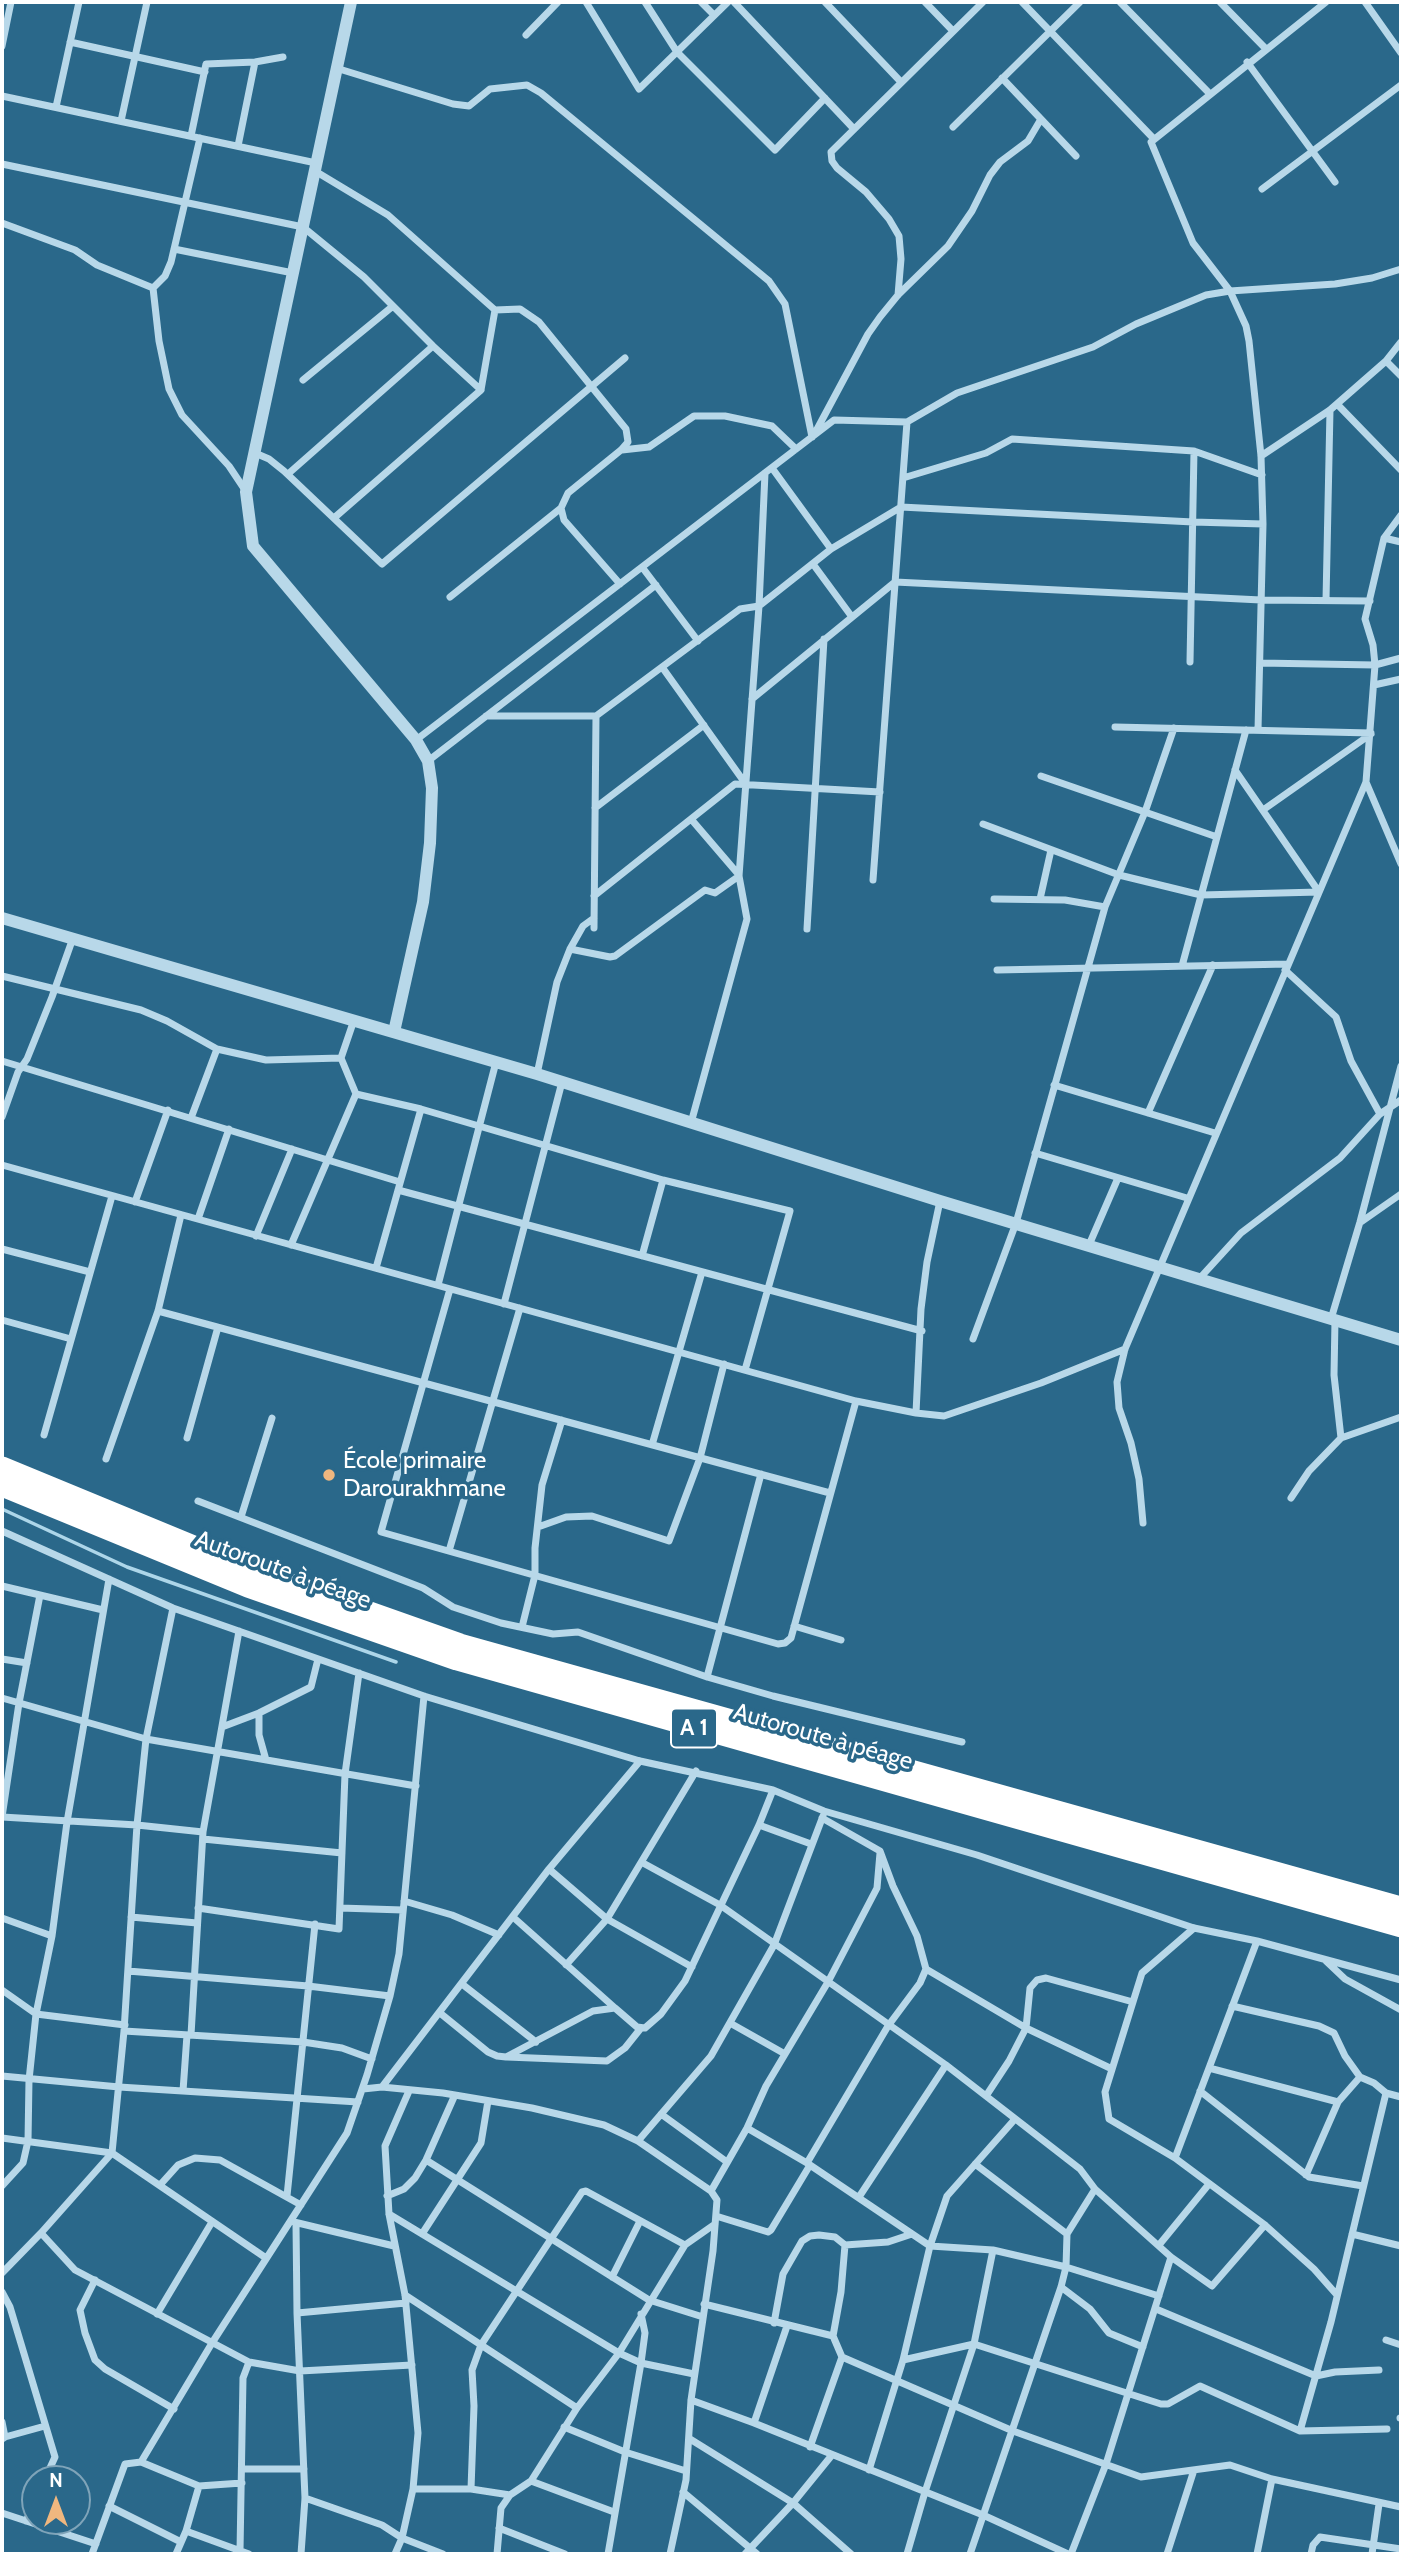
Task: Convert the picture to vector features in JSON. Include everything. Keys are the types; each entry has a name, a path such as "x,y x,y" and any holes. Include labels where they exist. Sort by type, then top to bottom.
{"highway":[{"name":"A 1","path":"2,1467 259,1573 460,1644 1401,1907"},
{"name":"Autoroute à péage","path":"2,1486 248,1587 457,1660 1401,1927"}],"street":[{"path":"2,46 11,2"},
{"path":"56,107 79,2"},
{"path":"121,121 147,2"},
{"path":"347,2 316,167 246,492 253,546 416,740 428,761 432,788 430,843 423,902 394,1032"},
{"path":"526,35 558,2"},
{"path":"586,2 639,89 728,2"},
{"path":"645,2 677,52 775,150 825,98"},
{"path":"701,2 714,15"},
{"path":"734,2 854,129"},
{"path":"825,2 901,82"},
{"path":"925,2 953,31"},
{"path":"898,295 901,260 899,236 889,219 866,192 837,168 831,152 983,2"},
{"path":"1022,2 1154,139"},
{"path":"953,127 1080,2"},
{"path":"1120,2 1210,94"},
{"path":"1220,2 1266,49"},
{"path":"1365,2 1401,53"},
{"path":"1258,730 1262,475 1249,341 1246,326 1230,291 1193,243 1151,142 1321,3"},
{"path":"70,42 205,72"},
{"path":"191,136 206,64 254,62 283,57"},
{"path":"238,146 254,62"},
{"path":"1247,63 1335,182"},
{"path":"336,68 453,104 469,106 490,89 527,85 541,93 769,281 785,304 812,437"},
{"path":"1002,78 1076,156"},
{"path":"1262,189 1401,85"},
{"path":"2,96 238,146 316,167 388,215 495,310 520,309 539,323 625,429 628,442 568,493 561,508 450,597"},
{"path":"812,437 868,334 898,295 948,246 972,211 990,175 1000,162 1028,141 1041,119"},
{"path":"153,288 165,276 174,249 200,138"},
{"path":"2,164 303,228 364,277 481,390"},
{"path":"2,223 75,250 97,265 153,288"},
{"path":"174,249 293,273"},
{"path":"416,740 834,420 907,422 957,393 1093,347 1136,324 1206,295 1335,284 1373,278 1401,269"},
{"path":"153,288 159,341 169,389 182,415 229,466 246,492"},
{"path":"303,380 393,306"},
{"path":"334,518 481,390 495,310"},
{"path":"1261,457 1330,410 1386,361 1401,342"},
{"path":"288,474 433,346"},
{"path":"255,453 269,459 288,474 382,564 625,358"},
{"path":"1386,361 1401,376"},
{"path":"1337,404 1401,470"},
{"path":"1326,600 1330,410"},
{"path":"621,450 649,447 694,416 725,416 772,426 796,449"},
{"path":"873,880 907,422"},
{"path":"903,478 986,453 1012,439 1194,451 1262,475"},
{"path":"1190,662 1194,451"},
{"path":"768,470 831,549"},
{"path":"691,1123 747,919 739,876 768,470"},
{"path":"486,716 596,716 740,610 759,606 831,549 901,507 1263,524"},
{"path":"561,508 564,520 620,584"},
{"path":"1143,1523 1139,1479 1119,1408 1117,1382 1125,1349 1366,782 1375,665 1373,645 1365,619 1384,538 1401,515"},
{"path":"1384,538 1401,542"},
{"path":"813,564 852,617"},
{"path":"642,567 698,641"},
{"path":"752,699 895,582 1261,600 1370,601"},
{"path":"428,761 656,585"},
{"path":"807,929 824,639"},
{"path":"1260,663 1375,665 1401,659"},
{"path":"662,667 746,784"},
{"path":"1374,685 1401,679"},
{"path":"594,928 596,716"},
{"path":"595,808 704,725"},
{"path":"1115,727 1371,733"},
{"path":"973,1339 1016,1223 1105,907 1145,812 1174,729"},
{"path":"1182,966 1246,730"},
{"path":"1263,810 1371,733"},
{"path":"1235,770 1319,892"},
{"path":"1041,776 1217,836"},
{"path":"1366,782 1401,864"},
{"path":"594,896 735,784 880,792"},
{"path":"691,819 739,876"},
{"path":"983,824 1119,875 1201,895 1319,892"},
{"path":"1040,899 1051,850"},
{"path":"570,949 615,956 705,890 715,892 739,876"},
{"path":"995,899 1078,901 1105,907"},
{"path":"2,918 537,1074 940,1201 1401,1340"},
{"path":"537,1074 557,982 570,949 583,926 594,918"},
{"path":"2,1117 73,938"},
{"path":"1148,1113 1213,965"},
{"path":"996,970 1213,965 1287,967 1333,1013 1351,1061 1380,1114"},
{"path":"2,976 141,1010 167,1021 216,1049 266,1060 341,1058"},
{"path":"291,1245 356,1094 341,1058 354,1020"},
{"path":"191,1118 216,1049"},
{"path":"2,1061 327,1159 458,1206 922,1331"},
{"path":"438,1286 496,1062"},
{"path":"1341,1438 1334,1375 1333,1319 1401,1066"},
{"path":"504,1304 562,1082"},
{"path":"1054,1085 1215,1133"},
{"path":"356,1094 421,1108 663,1180 790,1211 745,1370"},
{"path":"1199,1279 1241,1233 1340,1158 1380,1114 1401,1100"},
{"path":"376,1269 421,1108"},
{"path":"135,1202 168,1111"},
{"path":"198,1219 229,1129"},
{"path":"256,1236 292,1149"},
{"path":"1035,1153 1187,1198"},
{"path":"2,1165 856,1401 916,1413 944,1416 1041,1383 1125,1349"},
{"path":"1089,1245 1118,1178"},
{"path":"642,1256 663,1180"},
{"path":"1360,1222 1401,1194"},
{"path":"44,1435 112,1196"},
{"path":"916,1413 925,1279 940,1201"},
{"path":"106,1459 158,1311 181,1215"},
{"path":"2,1249 90,1272"},
{"path":"652,1445 702,1272"},
{"path":"450,1289 381,1532 778,1644 791,1638 856,1401"},
{"path":"449,1551 520,1308"},
{"path":"158,1311 830,1493"},
{"path":"2,1321 72,1339"},
{"path":"187,1438 218,1327"},
{"path":"538,1527 566,1517 592,1517 669,1541 700,1458 724,1364"},
{"path":"1291,1498 1309,1471 1341,1438 1401,1417"},
{"path":"241,1517 272,1418"},
{"path":"522,1627 535,1575 542,1485 562,1420"},
{"path":"707,1677 761,1474"},
{"path":"198,1501 423,1588 453,1607 501,1623 553,1634 578,1632 707,1677 962,1742"},
{"path":"2,1542 3,1532 173,1608 424,1696 640,1760 773,1790 823,1815 880,1851 917,1936 926,1969 920,1983 888,2026 771,2230 768,2232 715,2220"},
{"path":"2,2186 23,2163 28,2141 29,2080 36,2014 52,1936 67,1822 108,1579"},
{"path":"2,1586 103,1610"},
{"path":"40,1595 19,1703 2,1817 137,1825 342,1853"},
{"path":"2,2273 41,2234 112,2153 146,1740 173,1608"},
{"path":"794,1626 841,1640"},
{"path":"183,2091 195,1976 203,1835 239,1631"},
{"path":"2,1659 27,1663"},
{"path":"222,1727 259,1713 312,1687 318,1659"},
{"path":"198,1908 339,1929 345,1774 359,1673"},
{"path":"141,2462 212,2343 266,2258 294,2221 301,2205 347,2133 372,2059 399,1954 424,1696"},
{"path":"2,1698 146,1740 416,1786"},
{"path":"259,1713 259,1735 266,1760"},
{"path":"382,2087 549,1869 640,1760"},
{"path":"566,1965 607,1919 696,1772"},
{"path":"513,1917 637,2027 645,2028 661,2014 692,1967 773,1790"},
{"path":"638,2141 711,2056 730,2023 774,1945 823,1815"},
{"path":"823,1815 977,1855 1194,1928 1257,1941 1401,1980"},
{"path":"759,1825 811,1844"},
{"path":"710,2190 828,1982 877,1888 880,1851"},
{"path":"643,1863 719,1905 946,2065 1080,2169 1095,2189 1171,2258 1212,2286 1265,2225"},
{"path":"549,1869 607,1919 692,1967"},
{"path":"340,1908 404,1905 452,1915 499,1935"},
{"path":"131,1917 197,1923"},
{"path":"2,1918 52,1936"},
{"path":"287,2196 315,1924"},
{"path":"1194,1928 1142,1973 1105,2092 1109,2119 1175,2158 1265,2225 1314,2269 1337,2295"},
{"path":"1175,2158 1257,1941"},
{"path":"1323,1959 1345,1979 1401,2010"},
{"path":"926,1969 1026,2028 1112,2069"},
{"path":"128,1971 309,1986 390,1996"},
{"path":"986,2095 1009,2061 1026,2028 1030,1988 1037,1980 1046,1978 1133,2002"},
{"path":"462,1984 536,2042"},
{"path":"2,1990 36,2014 189,2035 303,2042 342,2048 372,2059"},
{"path":"1232,2006 1319,2026 1334,2033 1345,2056 1360,2077 1374,2083 1386,2093 1401,2097"},
{"path":"506,2057 593,2011 615,2008"},
{"path":"440,2013 488,2052 506,2057 607,2061 625,2048 641,2028"},
{"path":"730,2023 785,2054"},
{"path":"859,2197 946,2065"},
{"path":"1209,2068 1338,2102"},
{"path":"2,2076 119,2087 358,2102"},
{"path":"1306,2175 1338,2102 1360,2077"},
{"path":"363,2089 382,2087 443,2093 604,2124 638,2141 710,2190 718,2200 691,2400 687,2472 670,2554"},
{"path":"395,2554 402,2538 413,2489 418,2433 406,2299 389,2214 385,2146 409,2091"},
{"path":"1200,2091 1306,2175 1363,2186"},
{"path":"1300,2431 1337,2295 1386,2093"},
{"path":"387,2196 404,2189 415,2178 426,2161 454,2097"},
{"path":"422,2234 481,2143 488,2101"},
{"path":"661,2114 727,2162"},
{"path":"869,2470 903,2360 930,2246 947,2196 1015,2119"},
{"path":"747,2128 808,2164 930,2246 993,2250 1066,2267 1159,2297"},
{"path":"2,2138 112,2153 266,2258"},
{"path":"160,2185 178,2165 195,2158 220,2160 301,2205"},
{"path":"426,2161 649,2300 703,2317"},
{"path":"975,2164 1067,2234"},
{"path":"1159,2245 1209,2184"},
{"path":"970,2554 1061,2287 1066,2267 1067,2234 1095,2189"},
{"path":"471,2489 474,2406 472,2370 481,2345 584,2191 685,2245"},
{"path":"389,2214 619,2353 641,2363 694,2374"},
{"path":"497,2554 501,2508 510,2495 531,2481 577,2408 619,2353 685,2245 715,2220"},
{"path":"294,2221 394,2246"},
{"path":"294,2221 305,2498 301,2554"},
{"path":"612,2277 640,2221"},
{"path":"157,2314 212,2222"},
{"path":"41,2234 75,2270 249,2362 300,2371 412,2365"},
{"path":"774,2323 783,2274 802,2241 819,2235 835,2237 845,2245 888,2242 912,2234"},
{"path":"1352,2234 1401,2246"},
{"path":"810,2447 842,2357 833,2336 841,2292 845,2245"},
{"path":"908,2554 925,2492 974,2344 993,2250"},
{"path":"691,2400 984,2515 1069,2554 1105,2464 1171,2258"},
{"path":"95,2280 80,2310 95,2360 104,2369 174,2409"},
{"path":"1061,2287 1090,2309 1109,2333 1143,2347"},
{"path":"2,2291 10,2307 55,2457 51,2465"},
{"path":"297,2313 406,2299 577,2408"},
{"path":"704,2304 833,2336"},
{"path":"1156,2309 1316,2376 1335,2372 1379,2370"},
{"path":"608,2554 641,2363 645,2333 642,2314"},
{"path":"754,2423 787,2326"},
{"path":"1386,2340 1401,2345"},
{"path":"903,2360 974,2344 1128,2395 1165,2404 1196,2387 1205,2387 1300,2431 1387,2428"},
{"path":"842,2357 1013,2431 1141,2477 1230,2465 1272,2479 1401,2507"},
{"path":"240,2551 243,2378 249,2362"},
{"path":"2,2421 4,2438 45,2426"},
{"path":"564,2427 625,2452 687,2472"},
{"path":"690,2439 793,2504 851,2554"},
{"path":"683,2492 751,2552 832,2455"},
{"path":"92,2554 125,2464 141,2462 199,2486 242,2483"},
{"path":"242,2469 304,2469"},
{"path":"1167,2554 1194,2470"},
{"path":"1257,2554 1272,2479"},
{"path":"531,2481 614,2512"},
{"path":"176,2554 186,2531 199,2486"},
{"path":"413,2489 471,2489 510,2495"},
{"path":"305,2498 382,2525 402,2538 443,2554"},
{"path":"1372,2554 1378,2504"},
{"path":"109,2506 181,2542"},
{"path":"2,2513 21,2519"},
{"path":"499,2528 565,2554"},
{"path":"186,2531 249,2554"},
{"path":"69,2535 96,2544"},
{"path":"1311,2554 1313,2545 1320,2538 1401,2549"}],"waterway":[{"path":"2,1509 127,1567 396,1662"}],"place":[{"name":"École primaire Darourakhmane","path":"329,1475"}]}
